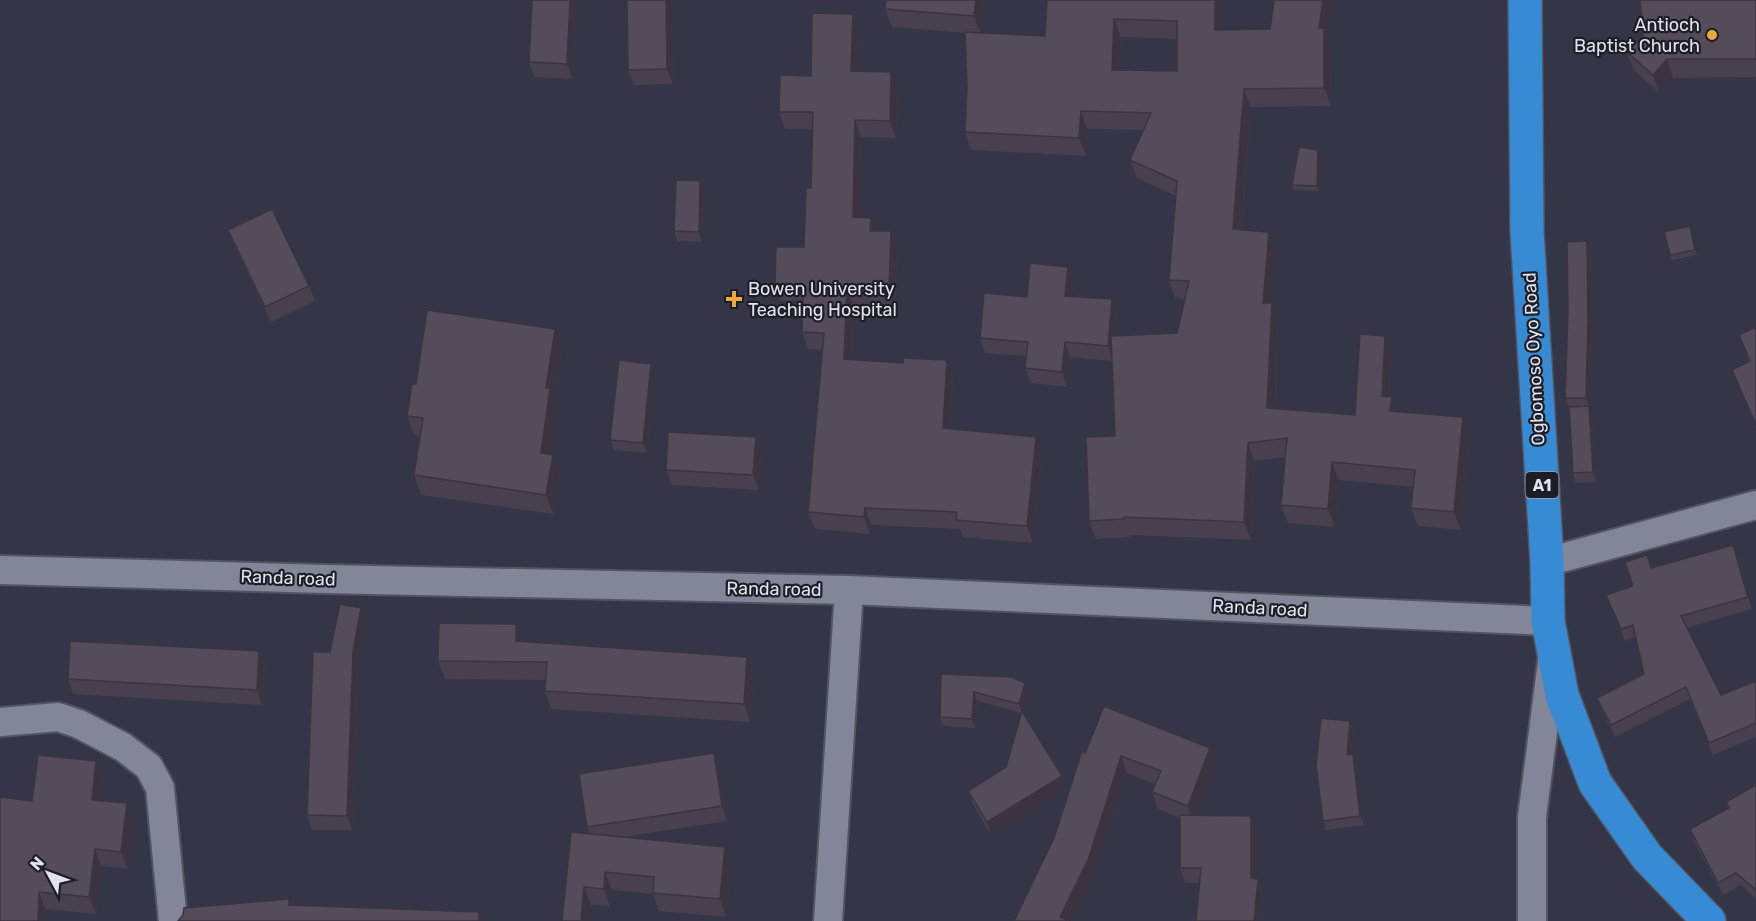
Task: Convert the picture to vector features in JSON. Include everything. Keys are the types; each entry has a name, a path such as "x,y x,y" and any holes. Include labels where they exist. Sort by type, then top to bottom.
{"highway":[{"name":"Ogbomoso Oyo Road","path":"1525,0 1527,231 1551,634 1562,695 1594,783 1647,856 1709,921"}],"street":[{"path":"1547,562 1756,505"},
{"name":"Randa road","path":"0,570 849,590 1551,634"},
{"path":"828,921 849,590"},
{"path":"1532,921 1532,817 1551,634"},
{"path":"0,722 58,717 80,724 123,747 149,767 160,788 173,921"}],"building":[{"path":"532,0 570,0 567,64 529,62"},
{"path":"627,0 666,0 667,69 628,70"},
{"path":"886,0 976,0 974,16 885,9"},
{"path":"1047,0 1215,0 1215,30 1270,29 1274,0 1323,0 1319,28 1324,28 1324,88 1244,89 1233,229 1269,232 1263,303 1272,303 1267,408 1355,415 1360,334 1385,336 1382,396 1392,397 1390,411 1463,417 1454,512 1411,508 1415,470 1332,462 1328,509 1281,505 1287,438 1248,443 1244,522 1124,517 1124,519 1089,521 1086,437 1115,436 1111,336 1177,333 1189,281 1169,280 1177,181 1130,160 1151,113 1081,111 1079,138 965,132 967,87 965,32 1045,36","holes":["1114,19 1177,21 1177,71 1112,70"]},
{"path":"1640,0 1756,0 1756,59 1667,59 1653,75 1627,52 1643,35"},
{"path":"812,13 853,14 851,71 891,72 890,121 855,120 853,217 871,218 870,231 891,231 889,290 847,288 844,359 903,363 903,358 947,360 943,428 1036,437 1027,526 956,520 957,512 865,508 864,517 808,512 824,333 802,332 803,285 775,284 776,247 804,247 806,188 811,188 813,112 779,112 780,75 811,76"},
{"path":"1299,147 1318,150 1317,186 1292,185"},
{"path":"676,180 700,181 699,232 674,231"},
{"path":"272,209 309,286 265,307 228,230"},
{"path":"1690,226 1695,250 1670,255 1664,232"},
{"path":"1587,241 1586,398 1565,398 1568,313 1567,242"},
{"path":"1030,263 1068,267 1065,296 1112,299 1108,346 1065,342 1062,372 1025,368 1028,342 980,338 984,293 1027,297"},
{"path":"427,310 555,329 546,388 550,388 541,453 553,455 546,495 414,475 423,418 407,416 412,384 416,384"},
{"path":"1756,327 1756,425 1732,370 1750,361 1739,335"},
{"path":"619,360 651,364 643,443 610,440"},
{"path":"1589,406 1593,472 1573,473 1569,407"},
{"path":"668,432 756,437 753,475 666,470"},
{"path":"1733,545 1748,597 1681,616 1721,695 1756,681 1756,723 1709,743 1686,687 1611,725 1597,698 1644,674 1633,625 1621,629 1606,595 1633,586 1625,562 1647,555 1651,568"},
{"path":"340,604 361,608 353,652 347,816 307,815 313,652 330,652"},
{"path":"439,623 516,624 516,641 747,657 744,704 545,691 547,662 438,661"},
{"path":"70,641 259,651 257,690 68,679"},
{"path":"941,674 1011,677 1025,683 1019,704 974,692 972,719 940,717"},
{"path":"1104,706 1210,748 1188,806 1152,792 1161,771 1121,756 1088,860 1060,917 1069,921 1014,921 1054,838 1082,751 1085,753"},
{"path":"1022,711 1062,776 987,822 968,791 1006,767"},
{"path":"1321,718 1350,721 1347,755 1353,754 1360,816 1323,821 1316,765"},
{"path":"714,753 722,806 587,827 579,774"},
{"path":"38,755 96,761 92,800 127,803 121,852 95,849 89,897 39,892 38,921 0,921 0,797 32,801"},
{"path":"1756,785 1756,890 1736,873 1718,883 1690,829 1729,808 1726,802"},
{"path":"1180,815 1251,816 1251,878 1258,879 1254,921 1196,921 1201,868 1180,868"},
{"path":"571,832 725,847 720,899 653,893 654,877 605,872 604,889 584,887 581,919 595,921 562,921"},
{"path":"289,899 289,905 479,912 479,921 178,921 183,915 184,908"}],"place":[{"name":"Antioch Baptist Church","path":"1712,35"},
{"name":"Bowen University Teaching Hospital","path":"734,299"}]}
